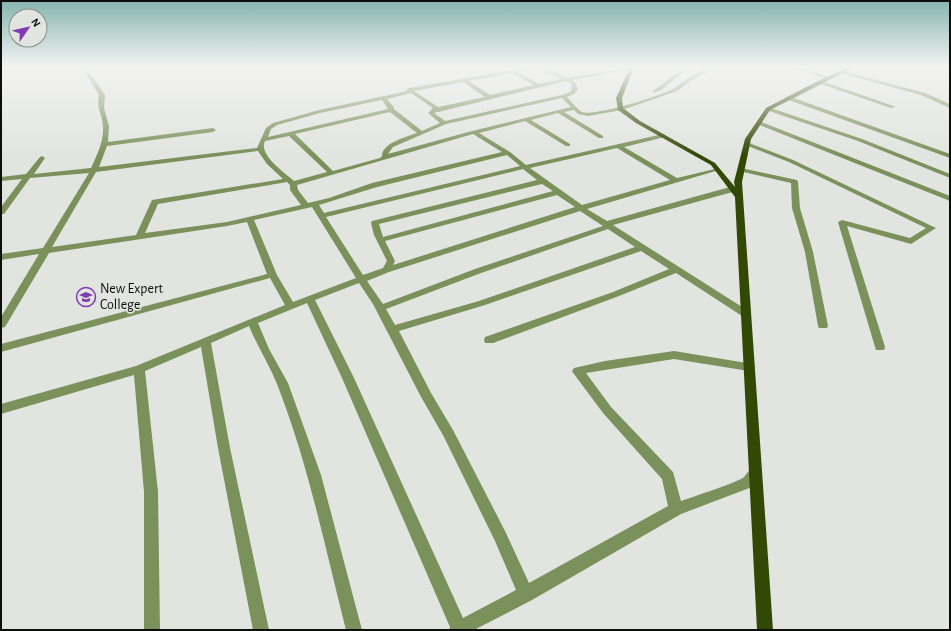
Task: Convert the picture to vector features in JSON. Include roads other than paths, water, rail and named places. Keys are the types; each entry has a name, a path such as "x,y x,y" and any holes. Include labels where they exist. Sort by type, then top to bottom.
{"main road":[{"path":"620,96 620,107 663,136 712,164 736,193"},
{"path":"765,630 746,314 736,193 748,139 768,109 791,96"}],"street":[{"path":"1,325 94,170 105,144 106,126 100,111 102,96"},
{"path":"386,96 318,112 275,124 269,128 260,144 260,149 271,164 291,182 294,190 322,216 381,308 426,395 453,441 494,522 526,594"},
{"path":"417,96 437,109"},
{"path":"385,157 385,152 391,146 444,123 561,96"},
{"path":"563,96 580,114 588,114 620,107 654,96"},
{"path":"620,107 645,96"},
{"path":"862,96 892,107"},
{"path":"929,96 950,106"},
{"path":"383,97 391,107 391,110 421,133"},
{"path":"444,123 431,113 437,109 489,97"},
{"path":"788,98 950,156"},
{"path":"140,236 155,202 291,182 382,159 474,132 575,108"},
{"path":"768,109 860,140 950,176"},
{"path":"263,140 391,110"},
{"path":"558,111 601,137"},
{"path":"525,119 568,145"},
{"path":"759,123 950,199"},
{"path":"105,144 213,130"},
{"path":"474,132 508,153 543,181 581,208 746,314"},
{"path":"290,133 332,172"},
{"path":"322,216 524,166 663,136"},
{"path":"747,144 791,161 932,228 911,241 842,222 880,347"},
{"path":"618,146 675,180"},
{"path":"1,179 94,170 260,149"},
{"path":"1,257 227,224 331,200 375,185 508,153"},
{"path":"1,212 42,158"},
{"path":"1,409 139,369 252,321 386,270 581,208 717,169"},
{"path":"741,170 794,182 796,208 809,252 823,326"},
{"path":"386,270 391,261 375,223 543,181"},
{"path":"381,240 558,192"},
{"path":"381,308 478,271 608,225 736,193"},
{"path":"250,219 272,275 291,306"},
{"path":"393,329 482,303 643,247"},
{"path":"489,340 616,294 677,269"},
{"path":"1,348 272,275"},
{"path":"310,299 348,378 458,630 526,594 676,509 748,483 756,472"},
{"path":"252,321 264,349 282,383 314,475 354,630"},
{"path":"205,341 224,448 261,630"},
{"path":"676,509 668,476 607,410 578,372 604,365 674,355 749,367"},
{"path":"139,369 151,492 152,630"}],"place":[{"name":"New Expert College","path":"86,297"}]}
